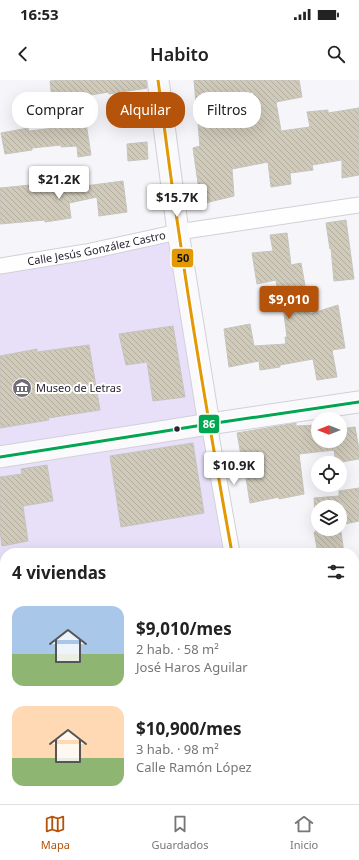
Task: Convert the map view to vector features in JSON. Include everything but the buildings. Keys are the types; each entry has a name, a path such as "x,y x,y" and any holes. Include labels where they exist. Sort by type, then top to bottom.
{"street":[{"path":"158,80 178,232 209,424 231,548"},
{"name":"Calle Jesús González Castro","path":"0,266 86,252 178,232 359,206"},
{"path":"0,457 359,402"}],"shaded area":[{"path":"173,241 222,548 0,548 0,270"}],"transit line":[{"name":"50","path":"158,80 173,195 191,313 231,548"},
{"name":"86","path":"0,457 359,402"}],"place":[{"name":"Museo de Letras","path":"22,388"}]}
